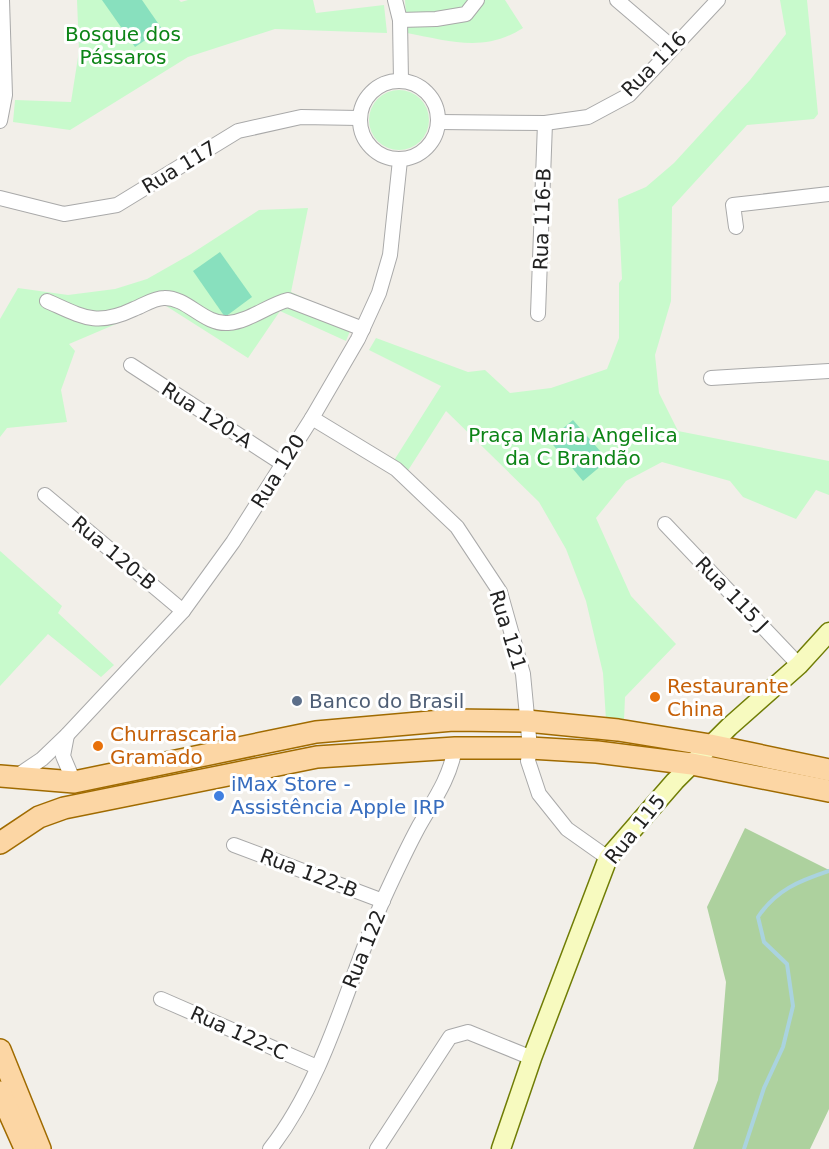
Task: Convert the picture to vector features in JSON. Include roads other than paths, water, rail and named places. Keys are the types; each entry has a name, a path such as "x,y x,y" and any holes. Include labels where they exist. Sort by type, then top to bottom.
{"main road":[{"path":"7,777 74,782 316,732 453,720 527,721 618,730 710,745 829,770"},
{"path":"0,843 39,817 64,808 317,757 455,748 530,748 597,752 692,764 829,791"},
{"path":"0,1050 40,1149"},
{"path":"0,1092 25,1149"},
{"path":"0,1127 9,1149"}],"street":[{"path":"0,121 5,95 2,0"},
{"path":"395,0 400,20 401,81"},
{"path":"400,20 436,19 466,14 477,0"},
{"path":"617,0 672,47"},
{"name":"Rua 116","path":"439,122 545,123 588,117 629,94 718,0"},
{"path":"401,81 420,87 428,94 435,102 439,122 433,141 419,155 400,160 379,155 364,139 359,118 365,99 381,85 401,81"},
{"name":"Rua 117","path":"0,198 64,214 117,205 238,131 301,117 359,118"},
{"name":"Rua 116-B","path":"538,314 545,123"},
{"name":"Rua 120","path":"7,777 42,759 183,610 233,542 283,464 363,329 379,293 390,255 400,160"},
{"path":"736,227 733,205 829,194"},
{"path":"47,301 80,315 102,321 116,318 155,299 172,298 213,322 227,323 241,320 281,302 295,301 363,329"},
{"name":"Rua 120-A","path":"131,365 283,464"},
{"path":"711,378 829,371"},
{"name":"Rua 121","path":"312,418 396,469 457,527 500,592 523,674 530,748 528,761 539,794 567,829 608,858"},
{"name":"Rua 120-B","path":"45,495 183,610"},
{"name":"Rua 115 J","path":"664,524 799,665"},
{"name":"Rua 115","path":"501,1149 532,1058 608,858 710,745 799,665 829,632"},
{"path":"67,735 63,756 74,782"},
{"name":"Rua 122","path":"270,1149 286,1129 317,1067 383,901 418,828 452,769 455,748"},
{"name":"Rua 122-B","path":"234,845 383,901"},
{"name":"Rua 122-C","path":"161,999 317,1067"},
{"path":"377,1149 450,1036 468,1032 532,1058"}],"waterway":[{"path":"744,1149 764,1088 783,1047 793,1006 787,964 764,942 758,917 780,893 829,871"}],"place":[{"name":"Restaurante China","path":"655,697"},
{"name":"Banco do Brasil","path":"297,701"},
{"name":"Churrascaria Gramado","path":"98,746"},
{"name":"iMax Store - Assistência Apple IRP","path":"219,796"}],"park label":[{"name":"Bosque dos Pássaros","path":"123,46"},
{"name":"Praça Maria Angelica da C Brandão","path":"573,446"}]}
